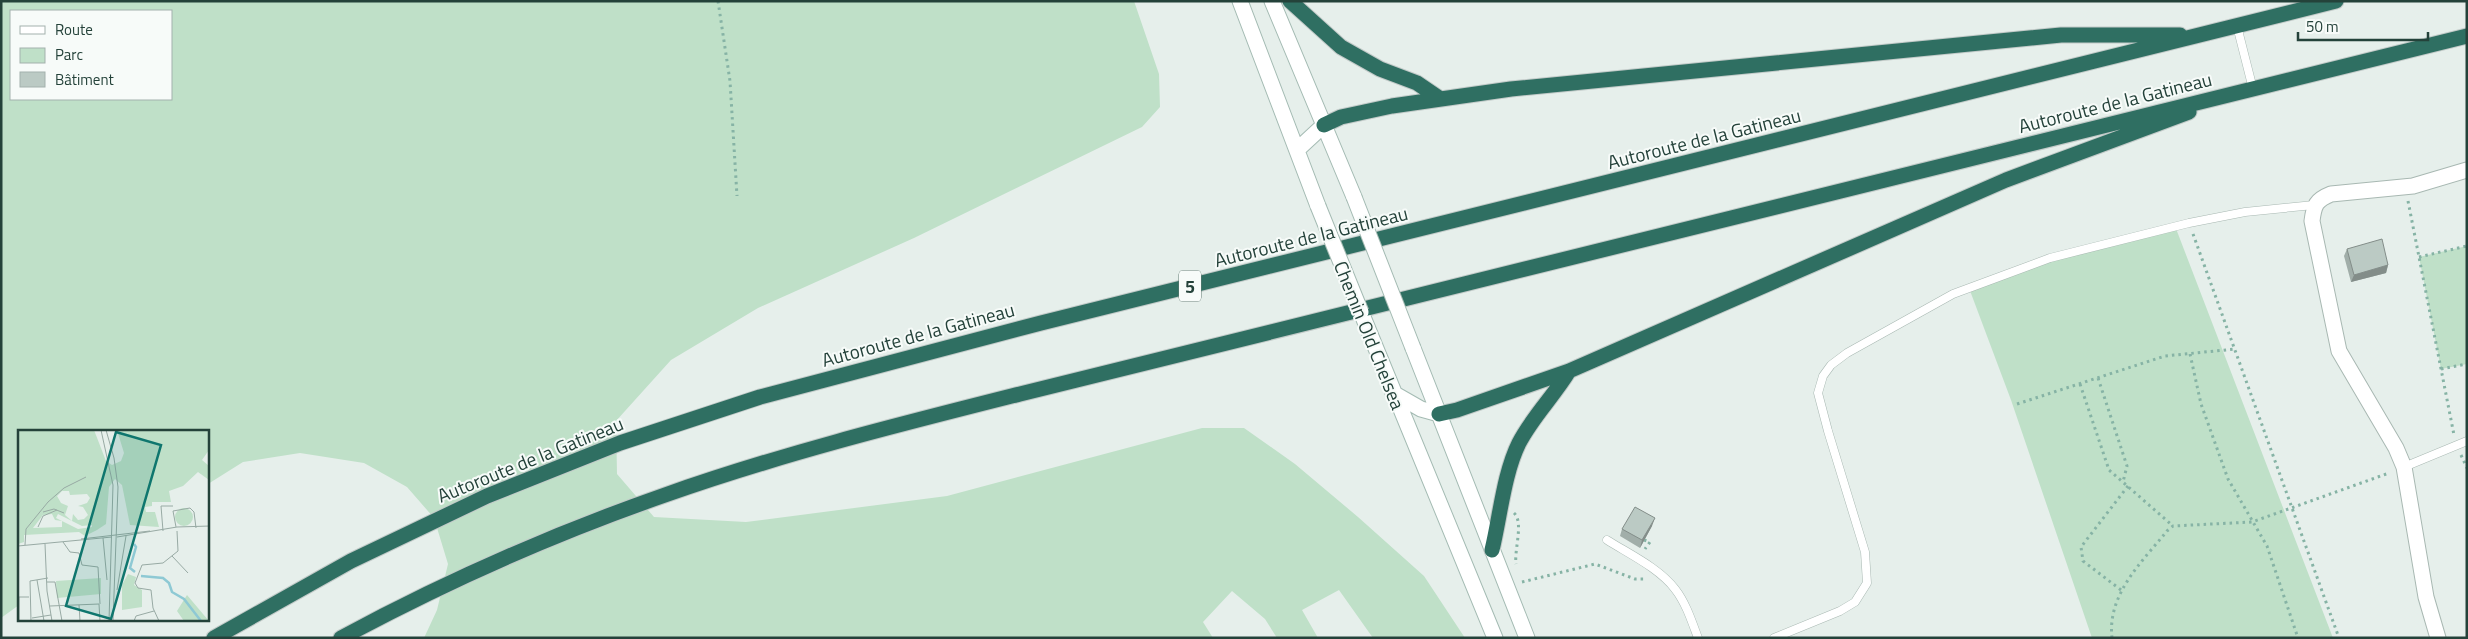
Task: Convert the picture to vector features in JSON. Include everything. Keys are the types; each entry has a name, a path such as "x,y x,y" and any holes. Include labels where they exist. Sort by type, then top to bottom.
{"highway":[{"path":"1290,1 1341,47 1380,69 1417,83 1439,98"},
{"name":"Autoroute de la Gatineau","path":"214,638 351,561 487,496 620,443 760,397 1042,323 2336,1"},
{"path":"1324,125 1347,116 1439,98 1511,89 2061,35 2203,34"},
{"name":"Autoroute de la Gatineau","path":"341,638 442,586 537,544 666,494 800,451 1039,389 2467,36"},
{"path":"1439,414 1464,408 1569,371 2000,183 2253,89"},
{"path":"1492,550 1507,478 1518,444 1536,415 1557,391 1569,371"}],"street":[{"name":"Chemin Old Chelsea","path":"1240,1 1379,359 1495,638"},
{"name":"Chemin Old Chelsea","path":"1272,1 1354,197 1527,638"},
{"path":"1297,150 1313,132 1324,125"},
{"path":"2438,638 2426,597 2404,467 2396,448 2339,351 2312,220 2314,205 2319,198 2331,194 2405,187 2438,180 2467,170"},
{"path":"1393,393 1420,409 1439,414"}],"lane":[{"path":"2236,26 2253,89"},
{"path":"1774,638 1840,611 1855,602 1867,583 1865,552 1818,393 1823,376 1831,365 1847,353 1953,294 2050,258 2189,223 2245,212 2314,205"},
{"path":"2404,467 2467,441"},
{"path":"1606,540 1654,571 1676,590 1698,638"}],"path":[{"path":"718,1 730,81 737,196"},
{"path":"2405,187 2456,446"},
{"path":"2189,223 2339,638"},
{"path":"2419,257 2467,246"},
{"path":"2017,404 2165,356 2235,349"},
{"path":"2190,354 2201,404 2225,469 2266,546 2298,638"},
{"path":"2441,369 2467,364"},
{"path":"2098,378 2127,466 2123,482"},
{"path":"2080,384 2109,470 2173,526"},
{"path":"2112,638 2116,604 2121,590 2167,531 2173,526 2252,522 2404,467"},
{"path":"2121,590 2083,561 2081,547 2128,486"},
{"path":"1510,511 1517,515 1520,523 1515,548 1518,568"},
{"path":"1644,540 1650,542 1645,548"},
{"path":"1521,582 1587,564 1603,565 1642,580 1650,577 1654,571"},
{"path":"1519,574 1524,590"}],"green space":[{"path":"1,1 1134,1 1159,74 1160,107 1142,127 914,238 758,308 671,360 616,421 617,474 654,517 746,522 947,496 1202,428 1244,428 1295,464 1424,576 1465,638 1373,638 1339,590 1302,610 1318,638 1277,638 1265,619 1232,591 1203,622 1213,638 424,638 437,610 448,564 434,518 407,487 364,463 300,453 243,462 209,483 209,430 18,430 18,606 1,618"},
{"path":"2175,226 2333,638 2092,638 2011,400 1969,288 2050,258"},
{"path":"2467,246 2467,364 2441,369 2419,257"}],"building":[{"path":"2382,239 2388,265 2354,275 2347,249"},
{"path":"1635,507 1655,518 1642,540 1622,529"}]}
